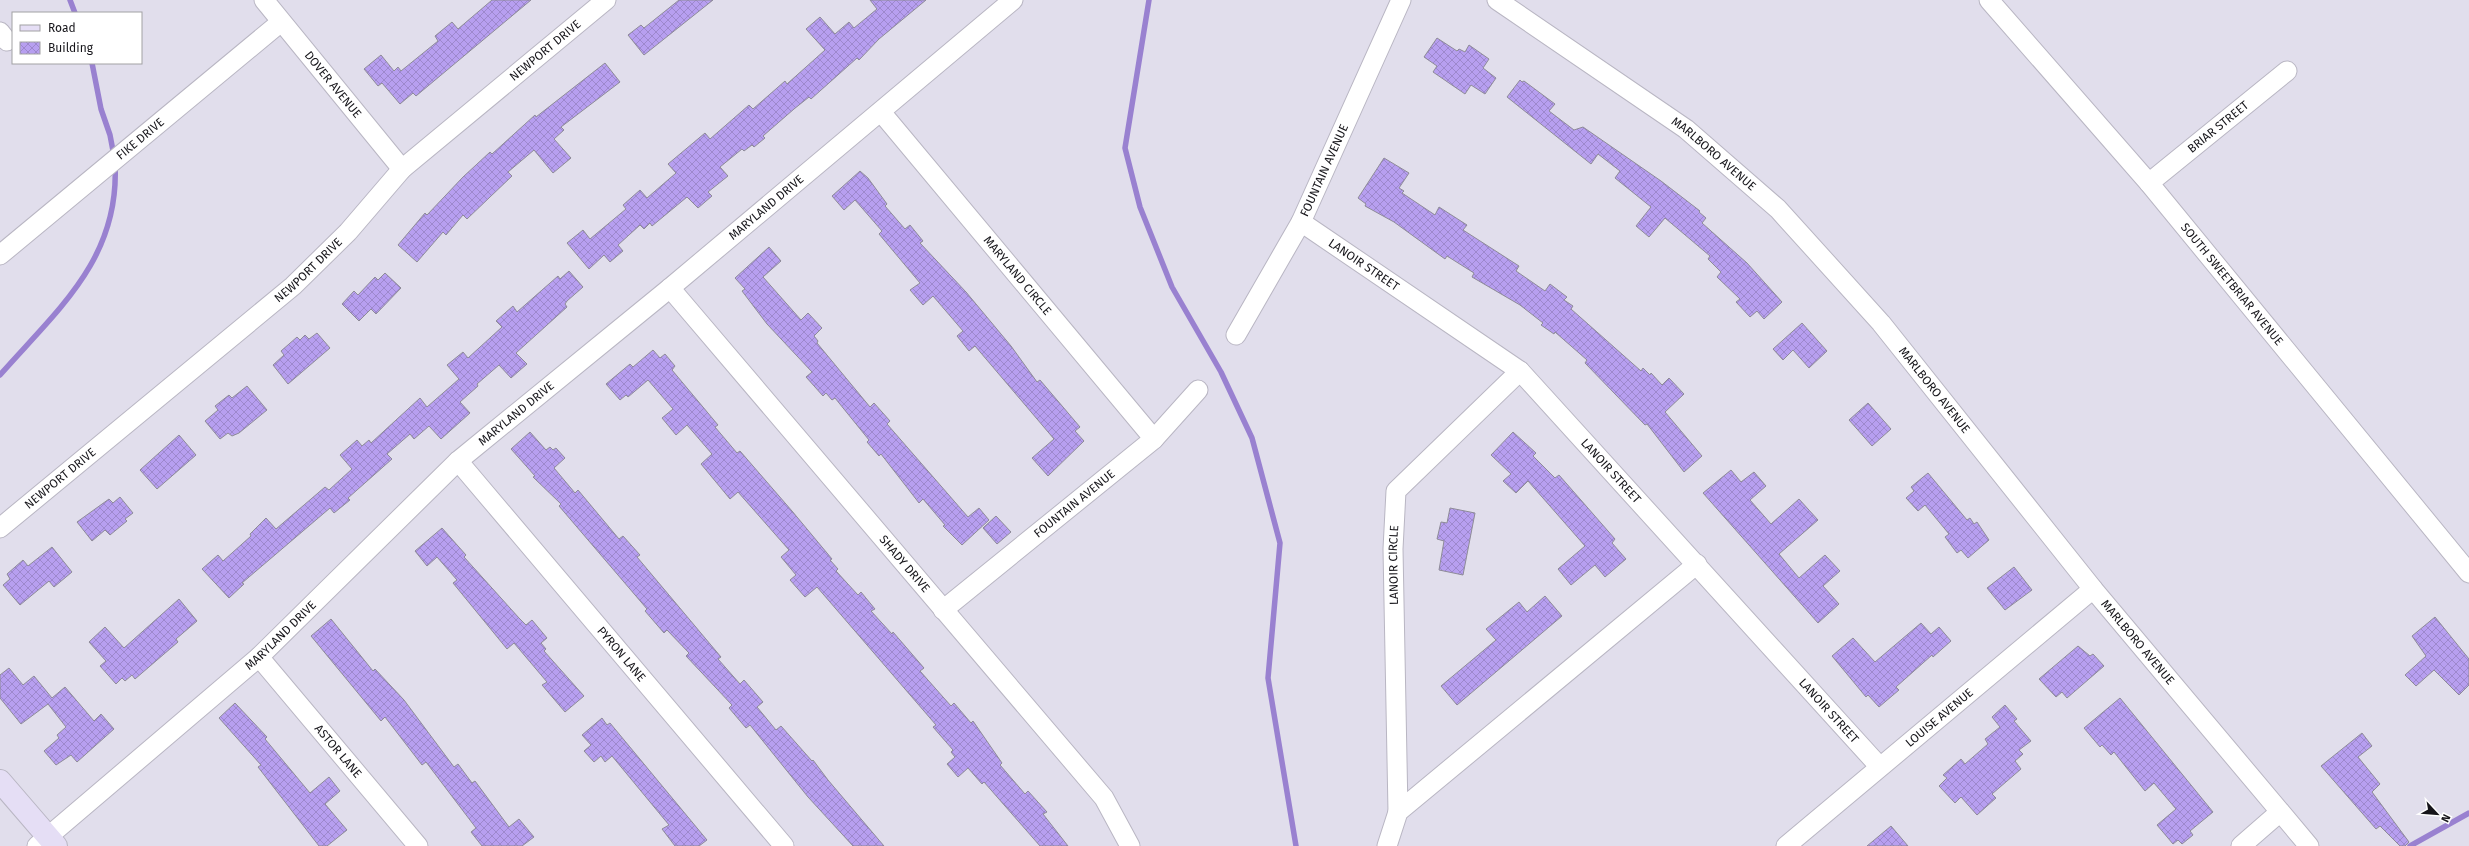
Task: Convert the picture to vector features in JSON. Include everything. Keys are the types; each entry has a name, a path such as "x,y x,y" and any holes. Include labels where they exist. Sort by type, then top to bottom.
{"main road":[{"path":"0,781 47,843"}],"street":[{"name":"DOVER AVENUE","path":"264,0 402,170"},
{"name":"NEWPORT DRIVE","path":"0,528 293,286 348,232 402,170 586,6 606,0"},
{"name":"MARYLAND DRIVE","path":"47,843 259,657 458,461 670,288 1013,0"},
{"name":"FOUNTAIN AVENUE","path":"1236,335 1301,222 1401,0"},
{"name":"MARLBORO AVENUE","path":"1497,0 1686,129 1778,209 1881,323 2093,589 2309,846"},
{"name":"SOUTH SWEETBRIAR AVENUE","path":"1989,0 2148,183 2469,573"},
{"name":"FIKE DRIVE","path":"0,255 281,22"},
{"name":"BRIAR STREET","path":"2148,183 2287,71"},
{"name":"MARYLAND CIRCLE","path":"881,112 1154,439"},
{"name":"LANOIR STREET","path":"1301,222 1520,372 1880,766"},
{"name":"SHADY DRIVE","path":"670,288 1104,798 1130,846"},
{"name":"LANOIR CIRCLE","path":"1387,846 1398,812 1393,550 1396,491 1520,372"},
{"name":"FOUNTAIN AVENUE","path":"943,610 1154,439 1198,390"},
{"name":"PYRON LANE","path":"458,461 784,846"},
{"path":"1398,812 1697,564"},
{"name":"LOUISE AVENUE","path":"1786,846 2093,589"},
{"name":"ASTOR LANE","path":"259,657 418,846"},
{"path":"2240,846 2280,812"}],"building":[{"path":"492,0 531,0 416,96 413,93 400,104 382,83 378,86 364,69 381,55 394,71 398,67 401,71 438,41 435,36 452,22 458,29"},
{"path":"679,0 713,0 644,55 628,35 641,25 644,28"},
{"path":"870,0 926,0 879,39 859,60 857,58 811,99 809,97 794,109 763,136 765,138 754,147 752,145 744,151 742,149 720,167 728,176 708,192 712,196 698,208 687,197 652,226 650,223 644,229 640,225 618,245 623,251 610,262 604,255 589,269 567,243 583,230 590,239 626,209 623,205 640,190 647,198 676,173 668,164 705,133 710,139 749,105 753,109 785,81 787,84 825,50 806,29 820,17 835,34 849,22 854,28 877,9"},
{"path":"1437,38 1457,51 1459,49 1465,52 1469,45 1489,59 1483,68 1496,78 1485,94 1471,85 1465,94 1433,72 1437,66 1424,57"},
{"path":"605,63 620,82 561,127 564,130 554,139 571,158 553,173 534,150 508,172 512,176 467,219 463,215 446,235 443,232 417,262 398,245 425,213 427,215 463,177 490,152 492,154 535,115 536,117"},
{"path":"1520,80 1522,82 1524,81 1555,104 1549,111 1574,130 1583,127 1661,181 1700,211 1699,212 1706,218 1702,223 1747,263 1782,302 1764,319 1757,311 1750,317 1736,302 1740,299 1717,277 1721,272 1708,259 1710,256 1665,218 1649,237 1636,226 1651,207 1615,178 1620,171 1598,154 1591,164 1507,97"},
{"path":"1384,158 1409,173 1399,188 1404,191 1402,193 1435,215 1439,207 1467,225 1463,230 1519,266 1516,271 1545,291 1550,284 1567,297 1564,300 1573,306 1571,309 1641,371 1643,368 1650,375 1651,373 1662,385 1669,378 1684,394 1665,412 1702,456 1684,472 1647,424 1645,425 1585,363 1587,360 1555,332 1554,334 1541,325 1543,323 1520,305 1472,277 1474,273 1447,256 1445,259 1394,222 1365,206 1366,204 1358,198"},
{"path":"860,171 868,178 887,204 885,206 905,229 910,225 923,241 920,243 966,292 1011,346 1037,382 1040,380 1080,427 1075,431 1084,441 1048,476 1032,458 1054,439 975,346 969,351 957,336 963,331 933,296 923,305 910,290 920,283 879,234 882,231 855,200 844,210 832,196"},
{"path":"769,247 781,261 763,277 801,320 808,313 822,328 814,336 818,341 817,343 870,407 874,403 890,421 887,424 968,517 979,508 989,520 962,545 943,526 945,525 923,499 919,503 881,454 879,456 867,442 869,440 835,398 832,400 826,393 823,396 806,377 812,372 767,324 742,291 745,289 735,278"},
{"path":"569,271 583,287 567,301 565,304 567,307 516,353 527,364 511,378 499,365 477,384 478,386 460,402 470,413 441,439 429,426 414,439 410,434 387,454 392,459 348,498 350,500 334,513 330,508 242,583 244,584 229,598 202,569 218,555 223,561 251,536 250,534 266,518 276,529 325,487 329,490 352,469 340,455 357,440 362,446 369,440 371,443 420,398 427,407 459,379 447,365 463,352 468,358 502,327 496,321 513,306 517,312 558,276 560,279"},
{"path":"385,273 401,288 376,314 371,309 359,321 342,304 354,291 358,295 375,277 378,280"},
{"path":"1802,323 1827,351 1809,368 1793,350 1783,360 1773,349"},
{"path":"317,333 330,348 288,384 273,365 284,355 281,351 297,337 300,340 305,335 309,339"},
{"path":"653,350 660,358 665,354 675,366 672,370 718,425 715,427 737,453 740,451 792,511 832,559 830,560 838,569 836,571 858,595 861,592 875,609 871,611 892,634 893,632 924,668 920,671 951,706 954,703 971,723 973,721 1002,763 1000,765 1025,794 1028,791 1047,812 1043,814 1068,846 1040,846 984,782 982,784 968,768 958,777 947,764 955,757 951,752 953,750 933,727 936,725 817,587 805,597 790,580 796,575 781,557 789,550 738,492 730,499 701,464 712,454 687,425 676,435 662,418 673,409 648,380 628,397 626,395 620,400 606,384 630,364 633,367"},
{"path":"247,386 267,410 239,433 232,436 228,433 220,439 205,421 218,410 215,406 229,395 232,398"},
{"path":"1868,403 1891,429 1872,446 1849,420"},
{"path":"530,432 546,450 550,447 553,450 556,448 565,458 554,468 575,493 578,490 619,539 623,536 640,555 637,557 721,657 718,659 740,684 744,680 763,702 757,707 776,730 781,726 812,761 813,760 884,846 853,846 808,797 750,725 746,728 729,708 732,705 686,656 689,653 667,630 664,633 645,611 647,609 559,506 561,504 533,477 535,476 511,449"},
{"path":"1513,432 1536,453 1533,456 1555,478 1559,475 1615,539 1612,543 1626,559 1605,577 1595,565 1571,585 1558,569 1585,546 1528,481 1516,493 1503,481 1511,474 1491,455"},
{"path":"179,435 196,455 157,489 140,470"},
{"path":"1731,470 1741,482 1754,472 1766,486 1750,500 1771,524 1799,499 1818,520 1779,554 1799,578 1825,555 1840,571 1823,586 1839,604 1818,623 1703,493"},
{"path":"1928,473 1967,520 1970,518 1974,524 1977,522 1989,540 1968,558 1961,550 1957,553 1945,537 1949,534 1925,505 1918,511 1906,498 1914,491 1911,487"},
{"path":"120,497 133,513 125,519 127,521 110,535 105,530 92,541 77,522 109,499 113,503"},
{"path":"1450,508 1475,513 1463,575 1439,570 1444,541 1437,539 1441,522 1447,523"},
{"path":"996,516 1011,532 997,544 983,528"},
{"path":"442,528 466,555 464,557 519,618 526,625 532,620 547,638 541,643 546,649 544,651 584,696 565,712 542,685 547,682 514,643 507,649 453,583 457,580 437,557 427,566 415,551"},
{"path":"52,547 72,572 54,587 49,581 20,605 3,585 10,579 7,574 23,560 28,566"},
{"path":"2014,567 2032,590 2005,610 1987,588"},
{"path":"1545,596 1562,616 1457,705 1441,686 1496,640 1486,629 1519,602 1527,612"},
{"path":"179,599 197,621 176,639 178,642 135,679 132,675 125,681 122,678 116,684 100,666 106,661 89,642 105,627 124,648"},
{"path":"2435,617 2469,659 2469,685 2459,695 2434,670 2416,686 2405,675 2426,656 2412,636"},
{"path":"331,619 373,671 375,669 404,700 454,767 458,764 472,783 475,781 509,827 519,819 534,837 522,846 482,846 471,832 476,828 426,762 422,765 385,717 381,721 311,636"},
{"path":"1921,623 1931,634 1939,627 1951,641 1933,657 1932,655 1896,687 1899,690 1879,707 1868,695 1866,697 1832,656 1853,638 1875,662"},
{"path":"2078,646 2090,656 2093,654 2104,666 2067,698 2062,692 2056,697 2039,679"},
{"path":"9,668 23,685 34,676 52,698 65,687 94,721 101,714 114,729 77,762 71,755 56,765 44,751 59,738 57,735 66,727 48,704 21,724 0,698 0,675"},
{"path":"2120,698 2213,812 2190,831 2193,835 2182,844 2178,840 2173,844 2157,825 2176,809 2154,783 2145,791 2114,752 2111,755 2102,745 2100,747 2084,728"},
{"path":"235,703 267,737 265,739 310,793 329,777 340,791 325,804 347,830 327,846 319,846 258,767 261,765 219,718"},
{"path":"2005,705 2017,719 2014,721 2031,741 2019,750 2023,754 2015,761 2021,769 1992,794 1996,798 1977,815 1961,797 1955,803 1939,786 1947,778 1943,775 1961,759 1965,764 1988,744 1985,739 2000,727 1992,717"},
{"path":"602,718 607,725 610,723 707,840 699,846 675,846 662,829 669,825 612,756 605,762 601,756 594,762 584,751 591,745 582,735"},
{"path":"2362,733 2372,746 2358,757 2380,784 2372,792 2409,842 2405,846 2400,846 2380,826 2376,829 2321,766"},
{"path":"1891,826 1908,846 1867,846"}],"waterway":[{"path":"70,0 75,12"},
{"path":"1149,0 1125,148 1140,207 1172,287 1221,372 1252,438 1280,543 1268,678 1296,846"},
{"path":"92,64 101,109 110,135 114,156"},
{"path":"0,375 63,305 81,281 96,255 107,228 114,198 115,164"},
{"path":"2410,846 2469,813"}]}
